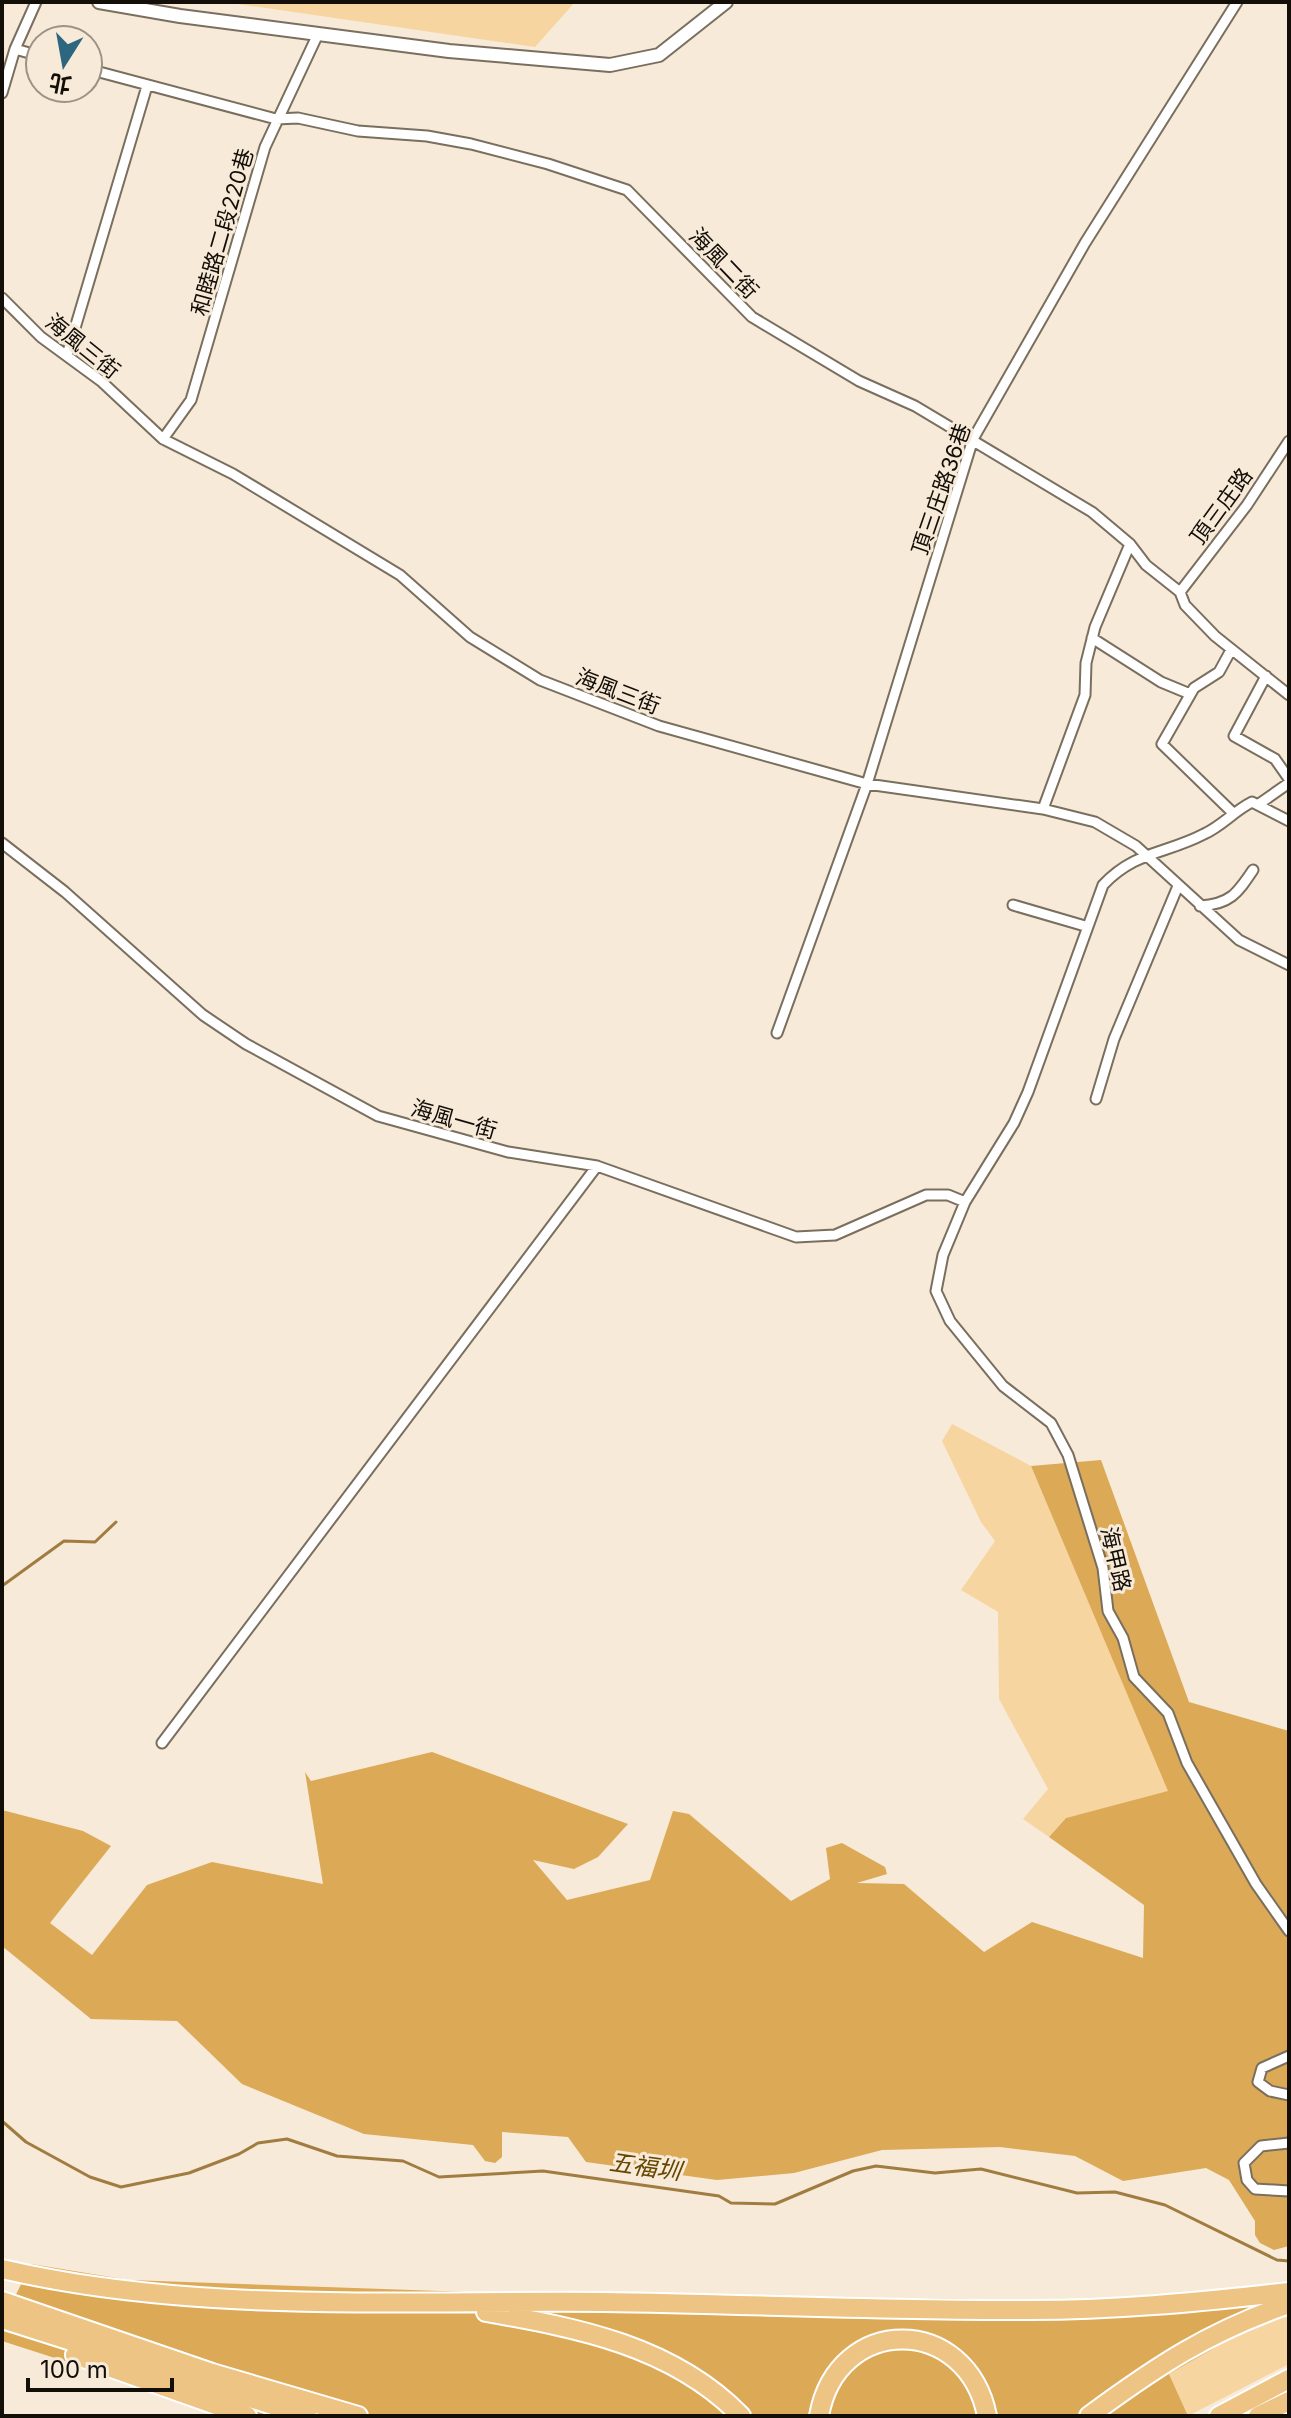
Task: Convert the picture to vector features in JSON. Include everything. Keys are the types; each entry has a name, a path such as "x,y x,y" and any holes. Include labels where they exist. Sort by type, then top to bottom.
{"highway":[{"path":"2,2269 61,2283 165,2295 437,2304 601,2302 1018,2310 1122,2307 1289,2292"},
{"path":"2,2301 212,2373 358,2416"},
{"path":"437,2304 588,2331 634,2345 684,2373 741,2416"},
{"path":"1089,2416 1164,2360 1243,2319 1289,2304"},
{"path":"2,2322 71,2354 247,2416"},
{"path":"2,2322 307,2416"},
{"path":"819,2416 827,2391 853,2356 880,2341 906,2339 930,2343 951,2354 975,2381 987,2416"},
{"path":"1219,2416 1289,2379"},
{"path":"1258,2416 1289,2401"}],"street":[{"path":"2,93 15,49 36,2"},
{"path":"99,2 449,51 625,64 659,55 726,2"},
{"name":"頂三庄路36巷","path":"777,1033 867,784 973,439 1085,243 1237,2"},
{"name":"和睦路二段220巷","path":"163,439 191,400 276,119 318,34"},
{"path":"15,49 24,52"},
{"name":"海風二街","path":"104,74 276,119 298,118 358,131 427,136 471,144 548,164 627,190 752,317 798,348 973,439 1092,512 1130,544 1146,565 1180,592 1185,605 1231,650 1289,695"},
{"path":"67,355 147,86"},
{"name":"海風三街","path":"2,298 41,337 67,355 163,439 233,474 289,511 400,575 470,637 540,680 606,708 672,730 867,784 1043,809 1095,822 1136,846 1144,857 1239,940 1289,965"},
{"name":"頂三庄路","path":"1180,592 1247,505 1289,441"},
{"path":"1043,809 1085,695 1092,638 1130,544"},
{"path":"1092,638 1161,682 1190,694"},
{"path":"1231,650 1219,672 1190,694 1162,744 1232,812"},
{"path":"1259,804 1289,781 1275,759 1234,736 1266,676"},
{"path":"965,1202 1019,1113 1060,1008 1085,926 1103,885 1120,867 1205,834 1232,812 1252,802 1289,821"},
{"name":"海風一街","path":"2,843 65,892 203,1015 246,1044 378,1116 508,1152 597,1166 796,1237 835,1235 926,1195 948,1195 965,1202"},
{"path":"1200,906 1222,905 1241,888 1253,870"},
{"path":"1096,1099 1114,1039 1178,886"},
{"path":"1013,905 1085,926"},
{"path":"162,1743 597,1166"},
{"name":"海甲路","path":"965,1202 943,1255 936,1291 950,1321 1003,1386 1051,1423 1063,1445 1103,1568 1108,1611 1123,1638 1134,1677 1168,1713 1187,1763 1256,1884 1289,1931"},
{"path":"1289,2056 1262,2068 1258,2082 1270,2091 1289,2095"},
{"path":"1289,2143 1261,2146 1244,2163 1247,2180 1255,2189 1289,2191"}],"shaded area":[{"path":"224,2 575,2 535,47"},
{"path":"952,1424 1031,1466 1169,1792 1066,1818 1049,1837 1023,1819 1048,1789 999,1699 998,1612 961,1590 995,1541 981,1522 942,1441"},
{"path":"1101,1460 1189,1702 1289,1731 1289,2246 1274,2250 1260,2243 1255,2235 1255,2221 1229,2180 1206,2168 1123,2181 1075,2156 1000,2147 882,2150 794,2173 717,2180 586,2162 568,2137 502,2132 502,2157 495,2163 485,2161 473,2145 364,2134 242,2084 177,2021 91,2019 2,1946 2,1810 83,1831 111,1846 50,1923 92,1955 147,1885 212,1862 323,1884 305,1772 311,1781 432,1752 628,1824 598,1857 574,1869 533,1860 567,1900 650,1880 673,1811 689,1814 791,1901 830,1879 826,1848 842,1843 885,1867 887,1874 857,1883 904,1884 984,1952 1032,1922 1143,1958 1144,1905 1049,1837 1066,1818 1168,1791 1031,1466"},
{"path":"31,2264 129,2280 523,2294 1148,2301 1288,2286 1287,2315 1246,2330 1169,2374 1188,2416 217,2416 142,2386 2,2341 2,2323"},
{"path":"1289,2314 1289,2364 1188,2416 1169,2374 1246,2330"}],"waterway":[{"path":"2,1586 64,1541 95,1542 116,1522"},
{"name":"五福圳","path":"2,2121 26,2142 90,2177 121,2187 189,2173 239,2154 258,2143 287,2139 337,2156 403,2161 439,2177 543,2171 719,2196 731,2203 775,2204 853,2171 876,2166 935,2173 981,2169 1077,2193 1115,2192 1165,2205 1277,2260 1289,2261"}]}
